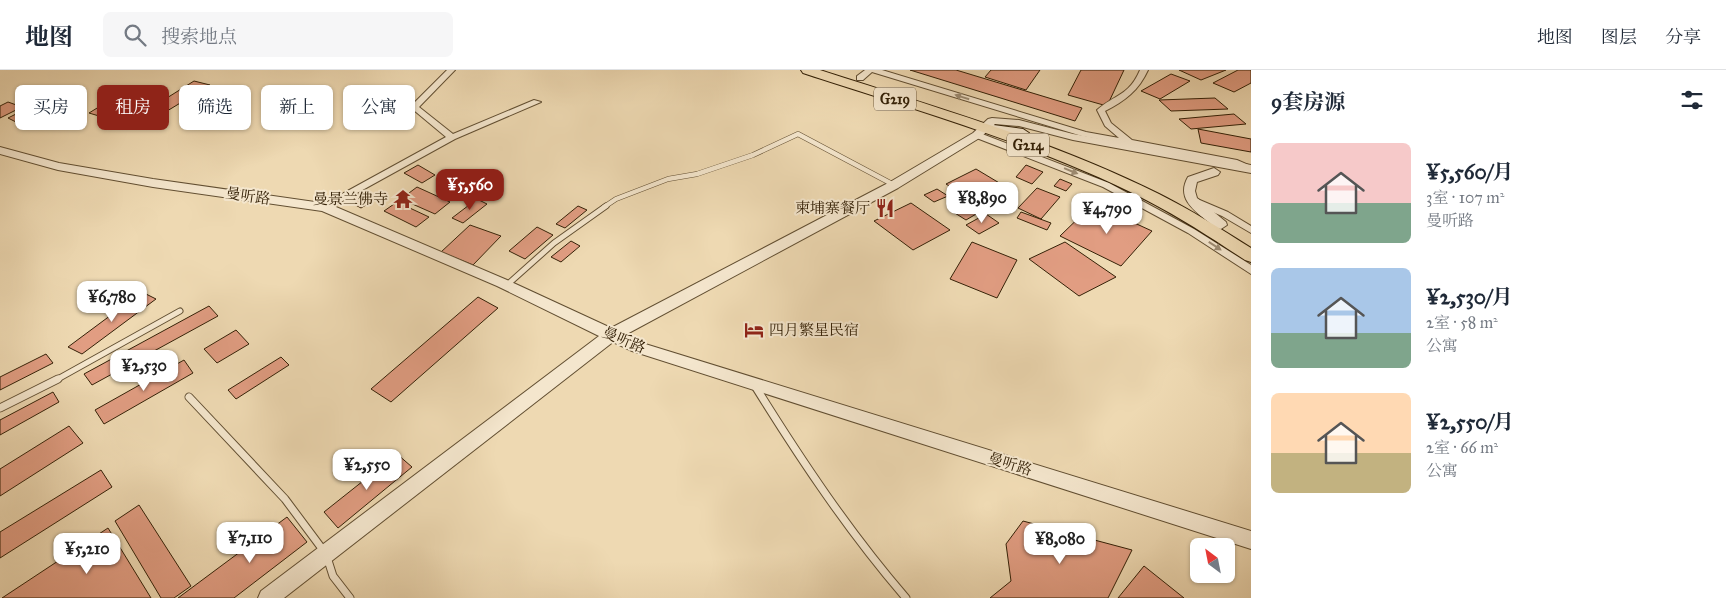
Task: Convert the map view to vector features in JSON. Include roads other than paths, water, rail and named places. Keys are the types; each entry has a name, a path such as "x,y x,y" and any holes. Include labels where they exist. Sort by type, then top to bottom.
{"highway":[{"name":"G219","path":"807,70 984,128"},
{"name":"G219","path":"835,70 865,74 984,128"},
{"name":"G214","path":"984,128 1024,133"},
{"name":"G214","path":"984,128 1073,162 1140,191 1220,236 1251,256"},
{"path":"1024,133 1147,185 1221,225 1251,244"}],"street":[{"path":"451,70 414,107 452,137"},
{"path":"874,70 1085,134 1234,162 1251,169"},
{"path":"1130,142 1108,124 1101,110 1122,100 1141,80 1144,70"},
{"path":"325,207 452,137 537,102"},
{"path":"268,598 611,335 894,185 984,128 1019,123 1073,137 1251,169"},
{"path":"984,128 1114,189 1191,231 1251,270"},
{"path":"1024,133 1251,180"},
{"name":"曼听路","path":"0,150 58,166 325,207 507,286 638,347 1251,540"},
{"path":"1214,172 1192,180 1189,191 1191,200 1221,225"},
{"path":"1191,200 1225,214 1251,230"}],"lane":[{"path":"507,286 554,243 616,199 668,180 697,174 753,155 798,134 894,185"},
{"path":"0,408 58,379 180,310"},
{"path":"754,384 803,464 875,564 906,598"},
{"path":"189,397 285,499 326,554 333,576 350,598"}],"place":[{"name":"曼景兰佛寺","path":"403,199"},
{"name":"柬埔寨餐厅","path":"885,208"},
{"name":"四月繁星民宿","path":"754,330"}]}
